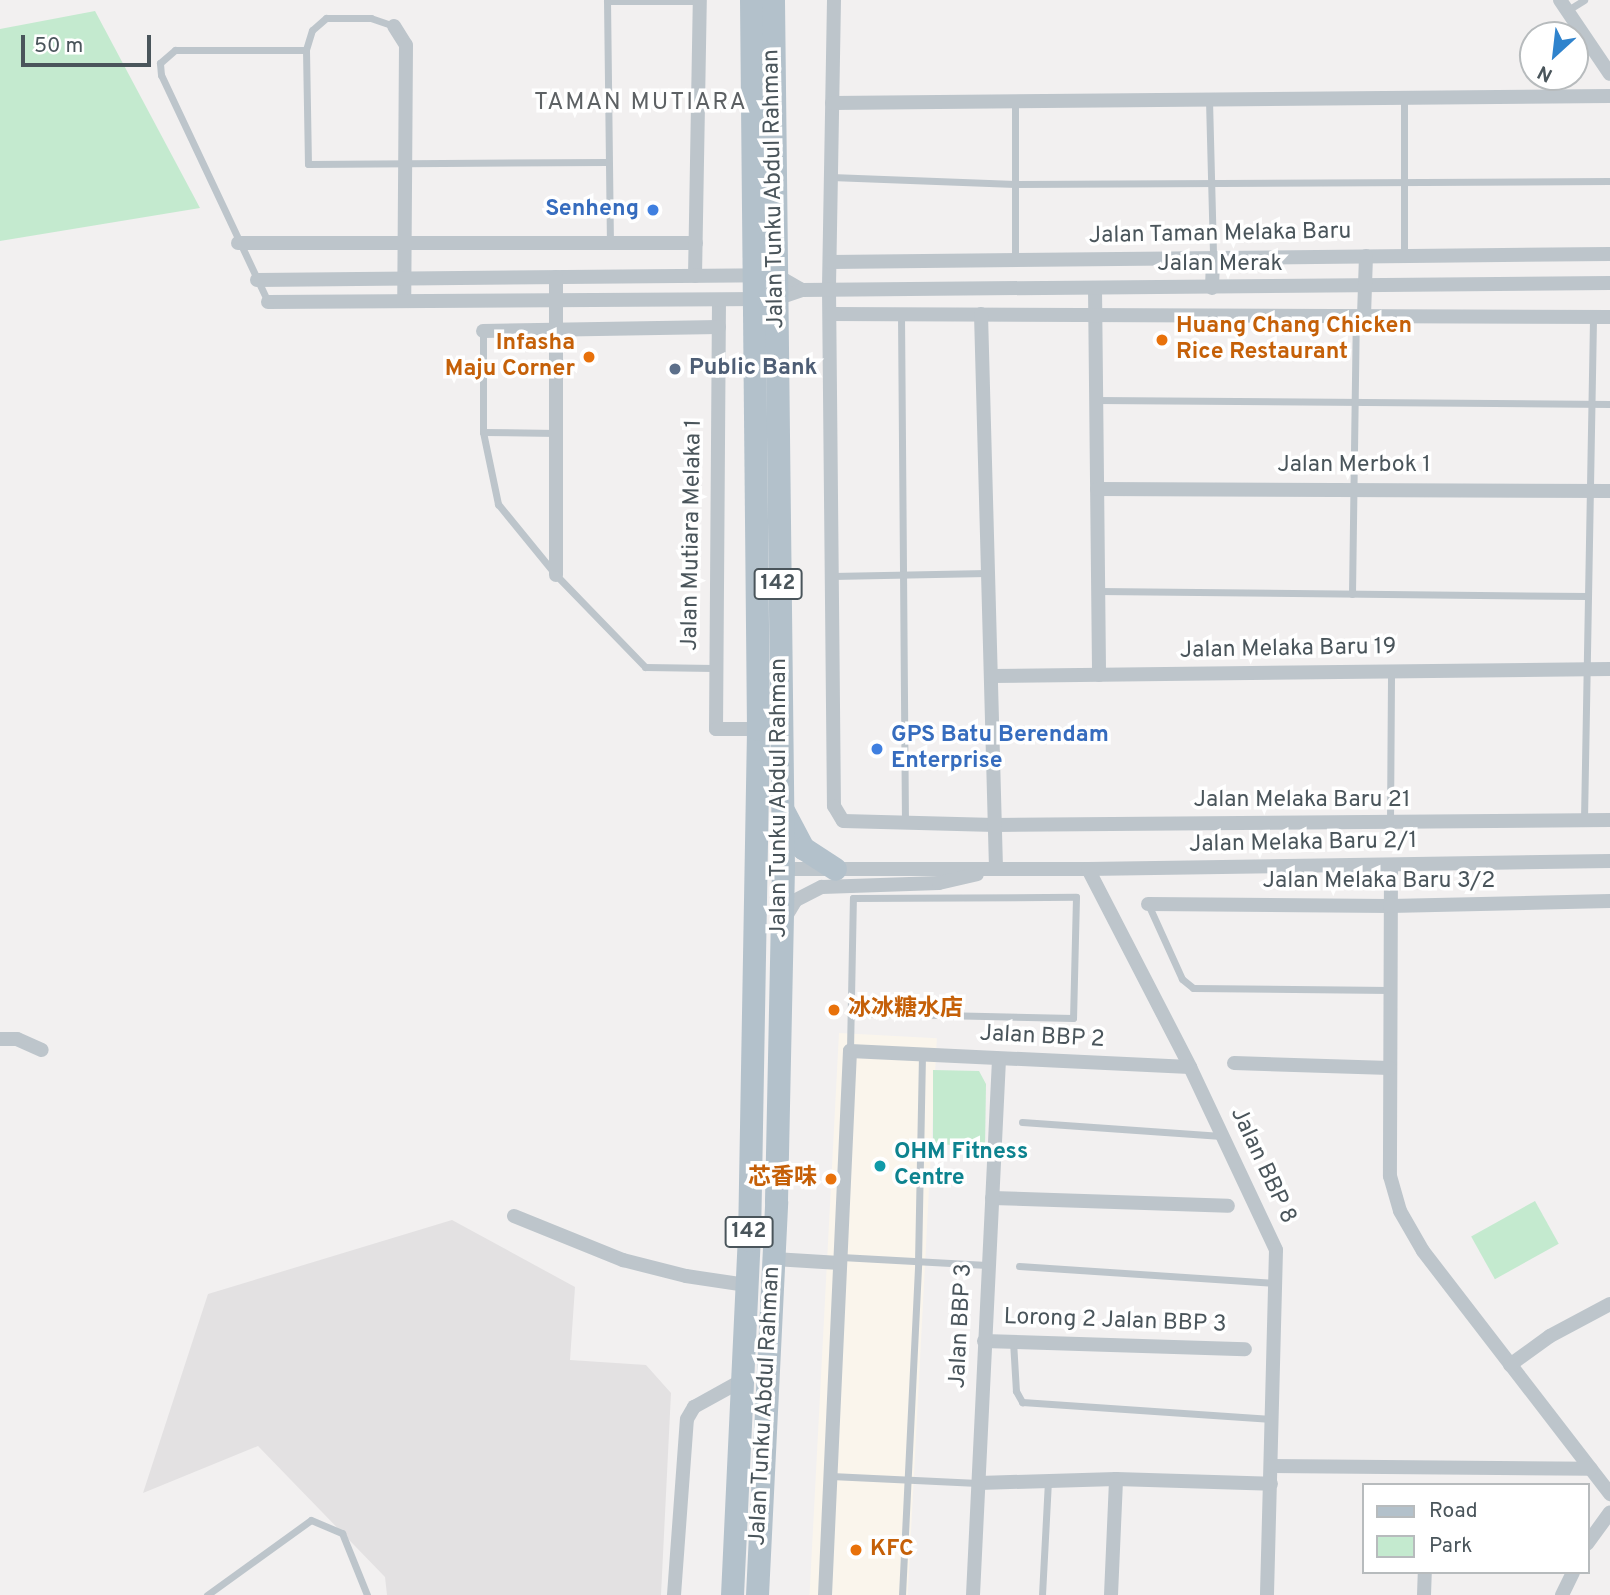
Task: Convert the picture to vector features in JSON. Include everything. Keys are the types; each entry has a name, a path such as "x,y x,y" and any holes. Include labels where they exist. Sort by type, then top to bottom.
{"main road":[{"name":"Jalan Tunku Abdul Rahman","path":"733,1595 746,1284 758,729 750,276 751,0"},
{"name":"Jalan Tunku Abdul Rahman","path":"757,1595 774,1259 783,869 780,799 773,0"},
{"path":"780,799 793,834 835,869"}],"street":[{"path":"695,276 700,0"},
{"path":"829,289 834,0"},
{"path":"1564,5 1610,74"},
{"path":"394,26 406,45 404,302"},
{"path":"832,103 1610,96"},
{"path":"238,243 696,243"},
{"name":"Jalan Taman Melaka Baru","path":"830,262 1610,254"},
{"path":"1360,316 1366,256"},
{"path":"1212,288 1213,258"},
{"path":"257,280 776,275 802,290"},
{"path":"556,277 556,575"},
{"name":"Jalan Merak","path":"268,302 751,300 776,299 802,290 829,289 1610,284"},
{"path":"1095,288 1099,675"},
{"name":"Jalan Melaka Baru 21","path":"829,289 834,806 843,821 851,824 995,825 1610,820"},
{"name":"Jalan Mutiara Melaka 1","path":"719,300 713,668 716,729 758,729"},
{"path":"830,314 1610,317"},
{"path":"981,314 996,869"},
{"path":"483,331 719,327"},
{"name":"Jalan Merbok 1","path":"1097,489 1610,491"},
{"name":"Jalan Melaka Baru 19","path":"991,676 1610,669"},
{"name":"Jalan Melaka Baru 2/1","path":"996,869 1610,861"},
{"path":"1391,865 1390,1176 1400,1212 1423,1251 1610,1494"},
{"path":"754,869 996,869"},
{"path":"780,929 796,900 822,887 939,883 996,869"},
{"name":"Jalan BBP 8","path":"1088,869 1190,1068 1276,1250 1278,1283 1267,1595"},
{"name":"Jalan Melaka Baru 3/2","path":"1148,904 1390,906 1610,901"},
{"path":"0,1039 18,1039 42,1050"},
{"path":"825,1595 850,1051"},
{"name":"Jalan BBP 2","path":"850,1051 1190,1068"},
{"name":"Jalan BBP 3","path":"973,1595 999,1060"},
{"path":"1234,1063 1390,1068"},
{"path":"992,1198 1228,1206"},
{"path":"514,1216 623,1260 686,1276 746,1284"},
{"path":"774,1259 840,1260"},
{"path":"1510,1366 1550,1336 1610,1304"},
{"name":"Lorong 2 Jalan BBP 3","path":"984,1341 1245,1349"},
{"path":"674,1595 687,1419 694,1407 741,1381"},
{"path":"1271,1466 1591,1469"},
{"path":"1428,1483 1429,1469"},
{"path":"979,1483 1116,1479 1271,1484"},
{"path":"1111,1595 1116,1479"},
{"path":"1589,1541 1610,1512"},
{"path":"1424,1595 1425,1574"},
{"path":"1562,1595 1572,1574"}],"lane":[{"path":"610,244 607,0 700,0"},
{"path":"1564,5 1584,0"},
{"path":"394,26 371,18 326,18 312,30 306,50 308,164 607,162"},
{"path":"268,302 161,75 160,63 175,50 306,50"},
{"path":"1404,98 1404,256"},
{"path":"1209,100 1213,258"},
{"path":"1015,260 1016,101"},
{"path":"831,177 1015,184 1610,181"},
{"path":"901,314 905,823"},
{"path":"1352,594 1354,403 1360,316"},
{"path":"1584,820 1593,317"},
{"path":"483,331 483,432 498,504 556,575 645,667 713,668"},
{"path":"1096,400 1610,404"},
{"path":"483,432 557,433"},
{"path":"832,576 988,573"},
{"path":"1098,591 1588,596"},
{"path":"1390,823 1391,671"},
{"path":"850,1051 853,898 1076,897 1073,1018 852,1013"},
{"path":"1148,904 1182,979 1193,988 1237,992 1390,990"},
{"path":"902,1595 918,1263 922,1054"},
{"path":"1022,1122 1223,1136"},
{"path":"840,1260 987,1265"},
{"path":"1018,1266 1278,1283"},
{"path":"1013,1340 1016,1391 1022,1402 1273,1419"},
{"path":"831,1476 979,1483"},
{"path":"1042,1595 1048,1480"},
{"path":"207,1595 311,1520 341,1533 367,1595"}],"shaded area":[{"path":"839,1033 937,1038 908,1595 810,1595"},
{"path":"452,1220 575,1287 570,1360 646,1365 671,1393 661,1595 387,1595 385,1577 258,1446 143,1493 208,1294"}],"green space":[{"path":"95,11 200,208 0,241 0,29"},
{"path":"933,1070 979,1071 986,1084 985,1149 933,1143"},
{"path":"1535,1201 1559,1244 1495,1279 1471,1236"}],"place":[{"name":"Senheng","path":"653,210"},
{"name":"Huang Chang Chicken Rice Restaurant","path":"1162,340"},
{"name":"Infasha Maju Corner","path":"589,357"},
{"name":"Public Bank","path":"675,369"},
{"name":"GPS Batu Berendam Enterprise","path":"877,749"},
{"name":"冰冰糖水店","path":"834,1010"},
{"name":"OHM Fitness Centre","path":"880,1166"},
{"name":"芯香味","path":"831,1179"},
{"name":"KFC","path":"856,1550"}],"district":[{"name":"TAMAN MUTIARA","path":"641,104"}]}
